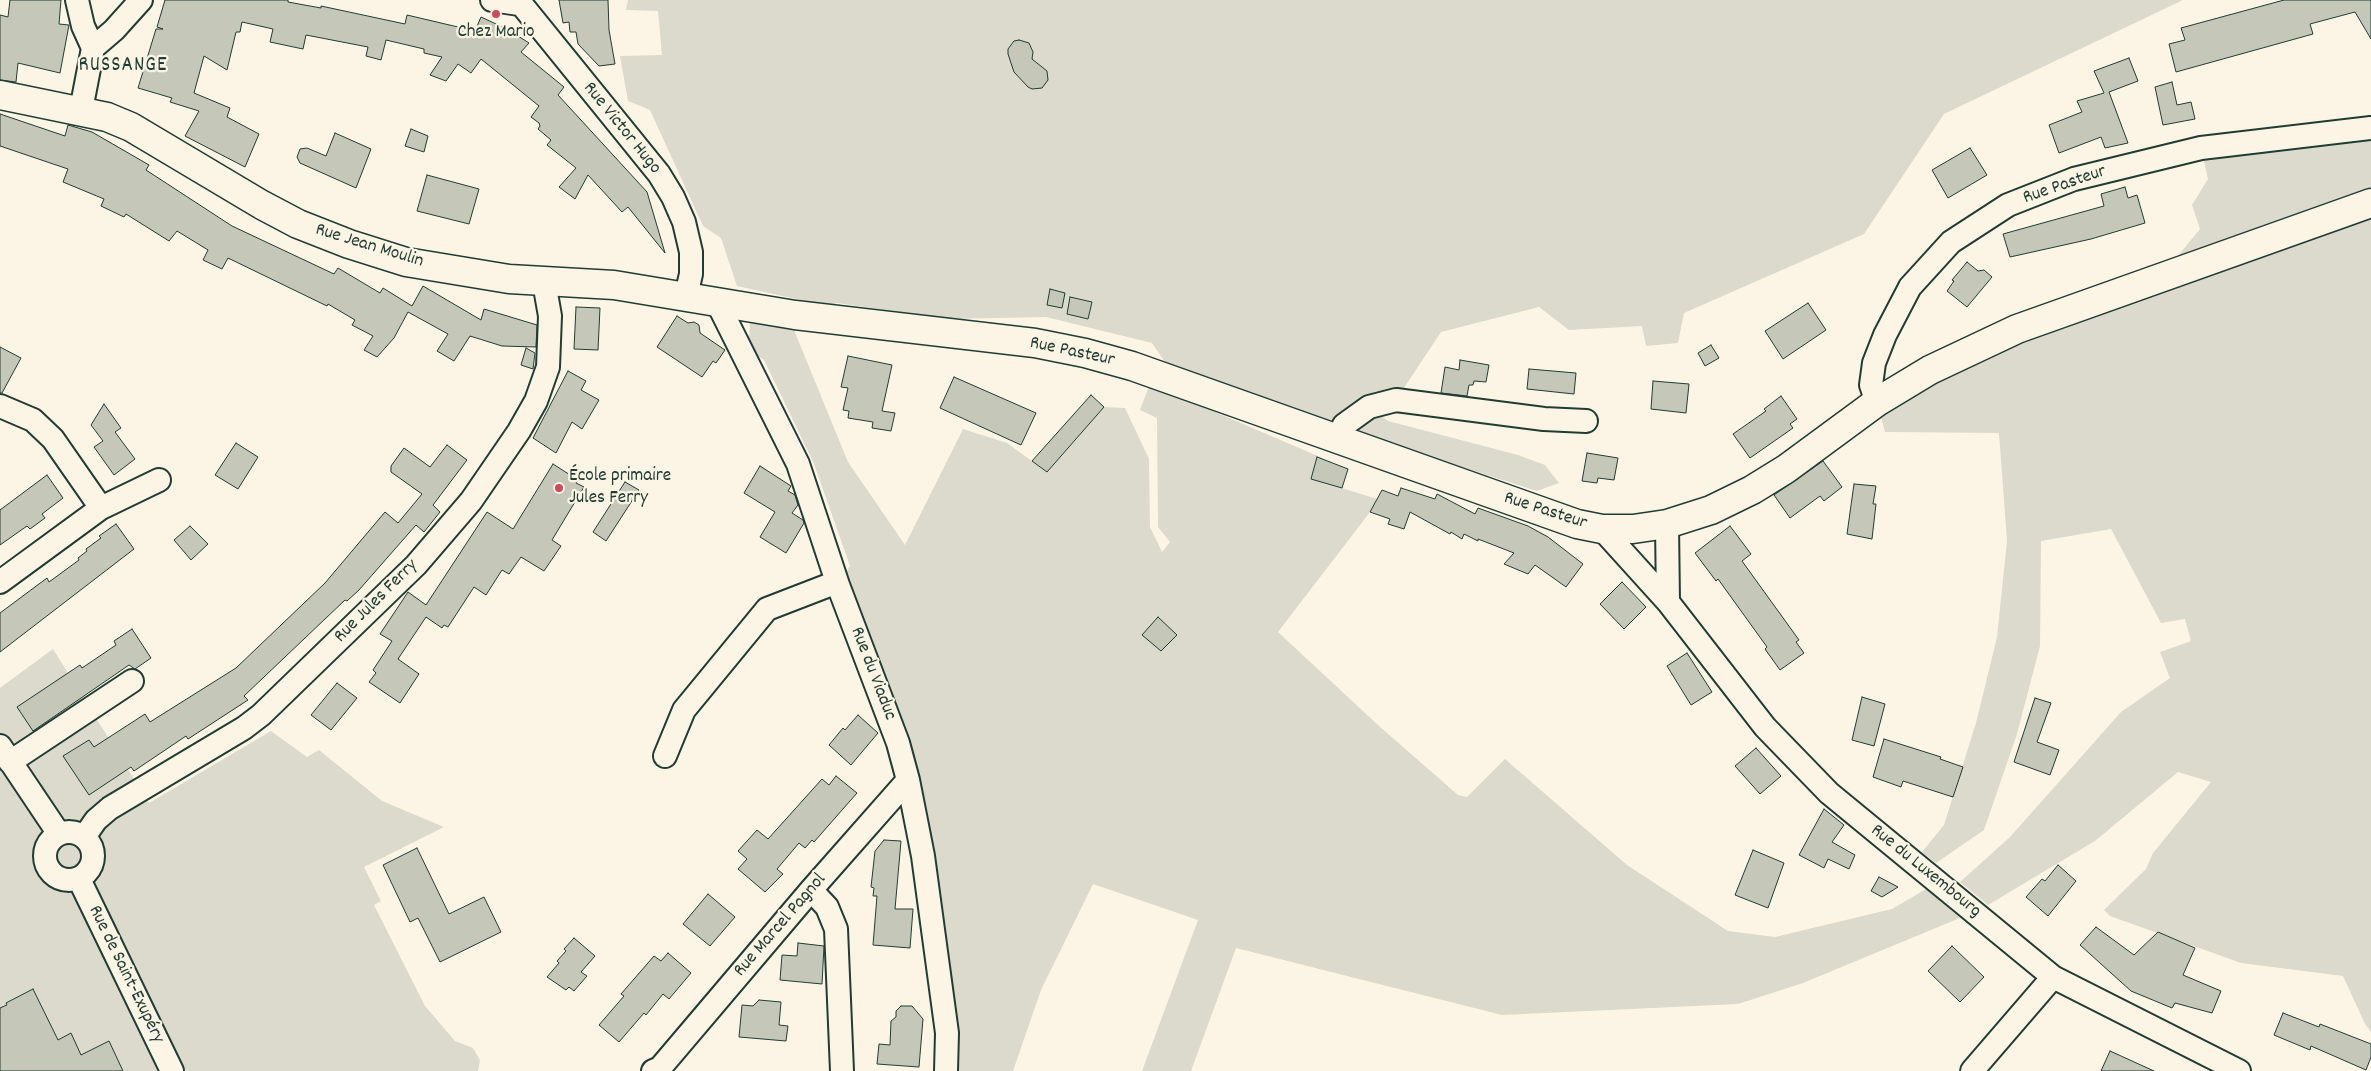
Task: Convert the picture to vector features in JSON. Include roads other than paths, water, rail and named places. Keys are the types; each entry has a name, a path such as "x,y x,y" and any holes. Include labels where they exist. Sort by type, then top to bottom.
{"main road":[{"name":"Rue Jean Moulin","path":"0,95 106,116 131,127 262,206 298,224 349,244 406,262 509,279 614,285 716,300 796,315"},
{"name":"Rue Pasteur","path":"796,315 1035,343 1085,353 1132,366 1577,524 1602,529 1633,529 1667,524 1711,510 1752,490 1786,469 1877,402 1930,370 2017,329 2371,202"}],"street":[{"path":"77,0 83,26 93,48 81,110"},
{"path":"93,48 114,30 141,0"},
{"name":"Rue Victor Hugo","path":"492,0 518,2 659,174 673,197 684,222 691,252 691,274 686,296"},
{"name":"Rue Pasteur","path":"1877,402 1871,385 1874,363 1885,335 1910,287 1951,242 2008,205 2074,179 2201,148 2371,128"},
{"name":"Rue Jules Ferry","path":"84,836 96,820 110,808 244,728 260,716 416,565 471,501 519,431 536,401 548,366 550,316 544,282"},
{"name":"Rue du Viaduc","path":"716,300 798,464 837,582 898,743 908,780 923,856 947,1033 946,1071"},
{"path":"1337,440 1344,425 1369,407 1396,400 1544,419 1586,421"},
{"path":"0,406 33,420 53,439 101,508"},
{"path":"0,582 101,508 159,480"},
{"path":"1667,524 1668,602"},
{"name":"Rue du Luxembourg","path":"1602,529 1668,602 1765,727 1829,793 2053,977 2239,1071"},
{"path":"665,756 684,710 767,609 837,582"},
{"path":"59,834 5,754 132,681"},
{"name":"Rue Marcel Pagnol","path":"658,1070 810,890 908,780"},
{"path":"67,832 84,836 94,851 94,860 86,875 69,881 59,879 51,873 46,865 44,856 46,847 59,834 67,832"},
{"name":"Rue de Saint-Exupéry","path":"78,879 172,1071"},
{"path":"810,890 827,907 836,929 842,1071"},
{"path":"1972,1071 2053,977"}],"place":[{"name":"Chez Mario","path":"496,14"},
{"name":"École primaire Jules Ferry","path":"559,488"}],"district":[{"name":"RUSSANGE","path":"123,67"}]}
